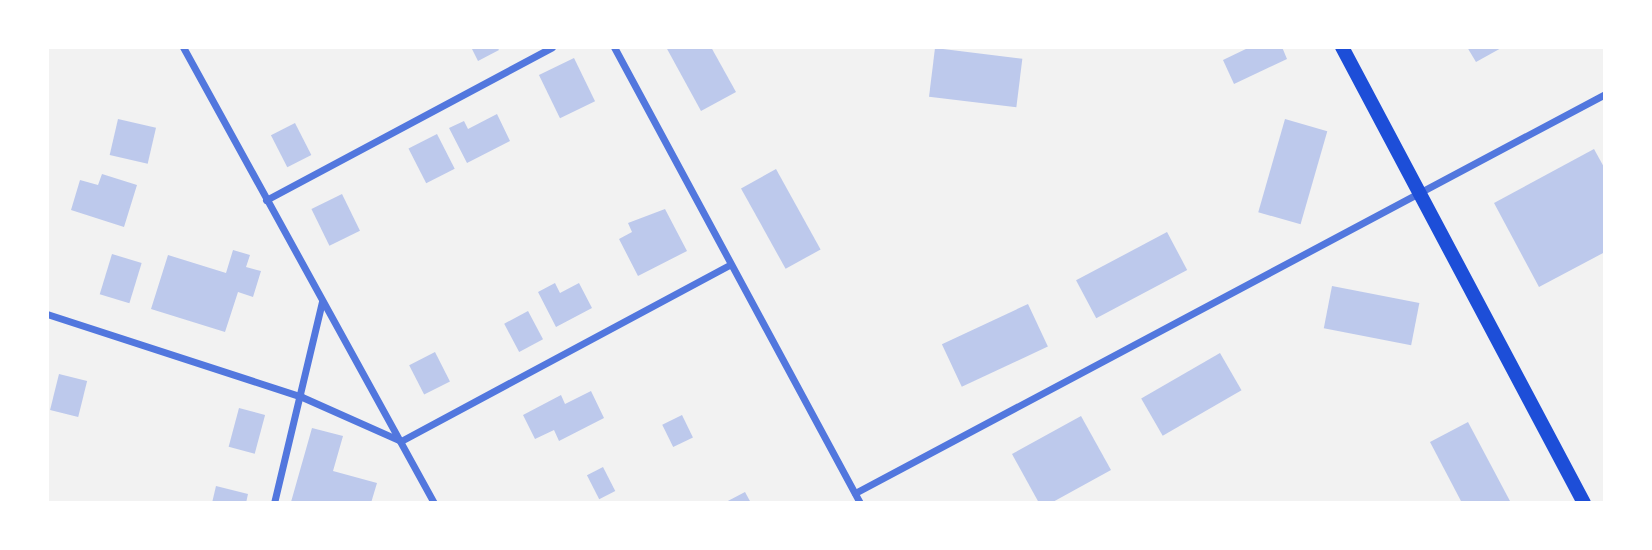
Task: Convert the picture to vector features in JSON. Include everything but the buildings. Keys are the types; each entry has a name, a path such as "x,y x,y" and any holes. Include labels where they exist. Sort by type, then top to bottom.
{"main road":[{"path":"1342,47 1584,503"}],"street":[{"path":"183,47 435,503"},
{"path":"266,200 552,47"},
{"path":"614,47 729,265 860,503"},
{"path":"855,493 1605,94"},
{"path":"401,440 729,265"},
{"path":"274,503 302,397 322,302"},
{"path":"47,314 302,397 401,440"}]}
